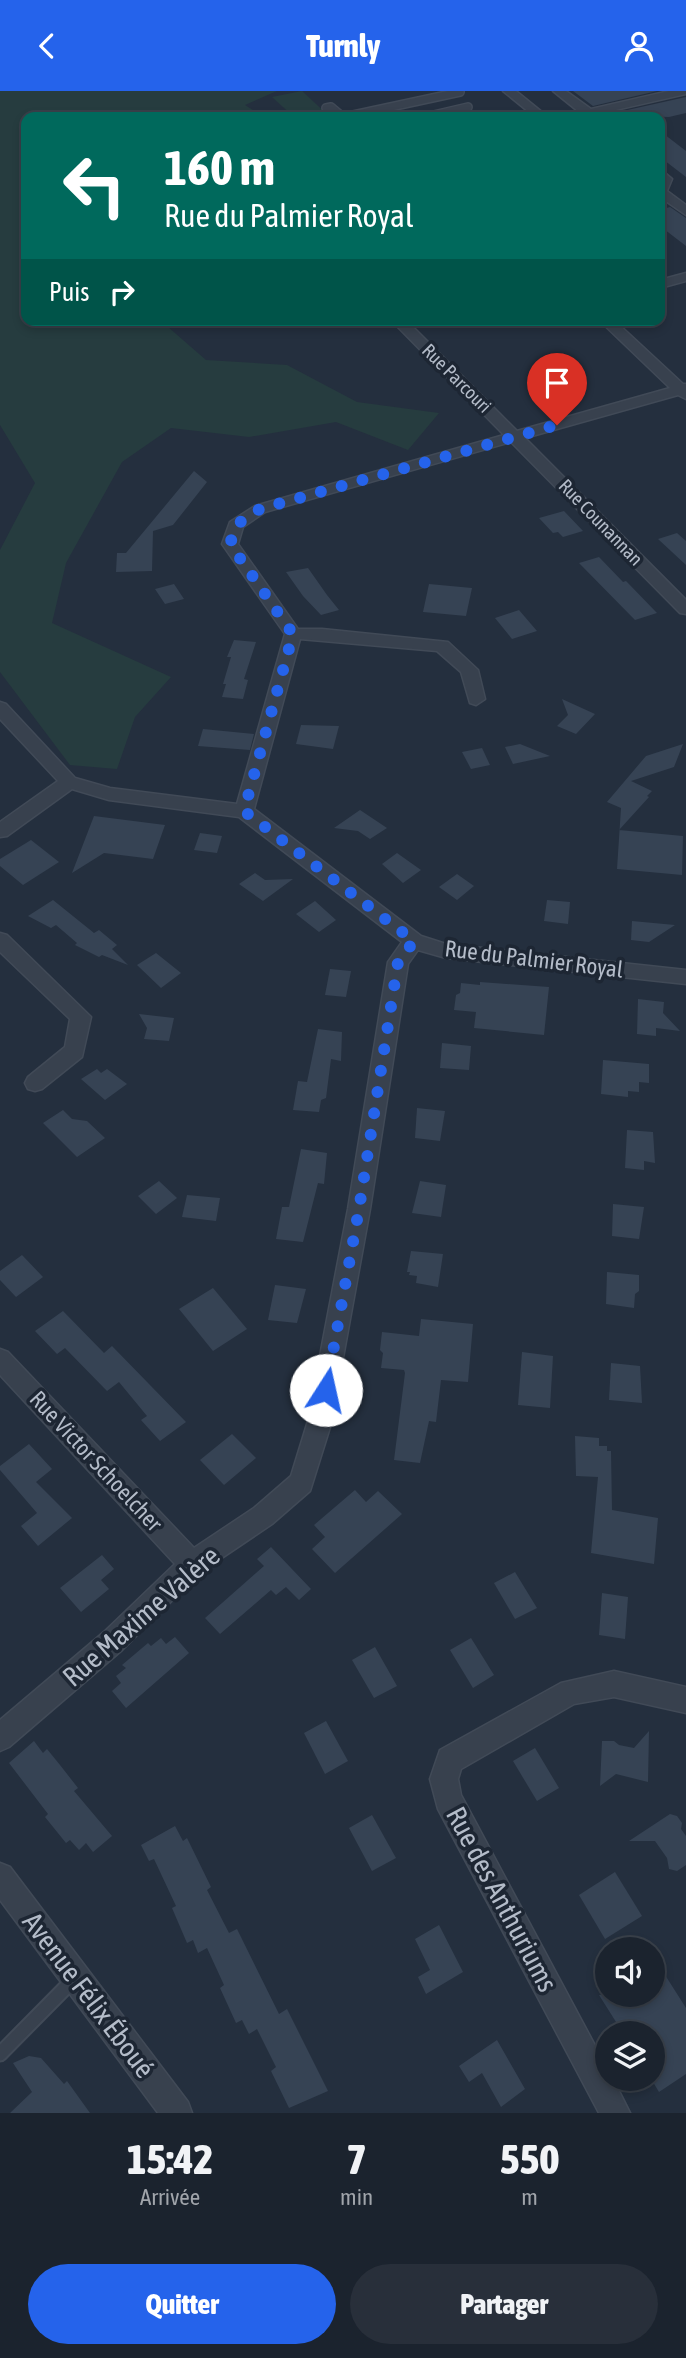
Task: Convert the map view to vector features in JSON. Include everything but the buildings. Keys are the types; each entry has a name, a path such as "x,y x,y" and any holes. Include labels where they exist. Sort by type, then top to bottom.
{"street":[{"path":"509,91 536,112"},
{"path":"559,91 587,112"},
{"path":"603,112 684,91"},
{"path":"665,195 686,211"},
{"path":"665,283 686,277"},
{"name":"Rue Parcouri","path":"404,326 516,436"},
{"path":"613,326 684,391"},
{"path":"293,634 230,544 236,525 260,509 684,391"},
{"name":"Rue Counannan","path":"516,436 686,609"},
{"path":"293,634 322,634 442,646 470,670 476,699"},
{"path":"0,708 69,782 109,794 244,811 293,634"},
{"path":"0,831 69,782"},
{"name":"Rue du Palmier Royal","path":"244,811 414,941 446,951 686,977"},
{"path":"0,940 81,1017 75,1051 35,1083"},
{"name":"Rue Maxime Valère","path":"0,1738 113,1641 192,1564 263,1516 301,1483 319,1424 359,1209 398,962 414,941"},
{"name":"Rue Victor Schoelcher","path":"0,1359 192,1564"},
{"name":"Rue des Anthuriums","path":"615,2113 448,1799 444,1779 450,1760 570,1692 614,1684 686,1700"},
{"name":"Avenue Félix Éboué","path":"0,1877 177,2113"}],"lane":[{"path":"367,112 460,92"},
{"path":"326,108 331,107 337,112"},
{"path":"446,112 468,107"},
{"path":"0,2054 76,1977"}],"green space":[{"path":"0,91 277,91 245,105 256,112 21,112 21,326 167,326 206,360 287,365 357,402 439,413 408,450 336,422 249,437 171,428 122,462 66,563 52,623 171,677 135,717 117,769 70,765 0,672 0,550 35,483 0,425"},
{"path":"302,91 325,112 288,112 272,97"}],"route":[{"path":"326,1390 359,1209 398,962 414,941 244,811 293,634 230,544 236,525 260,509 557,425"}]}
